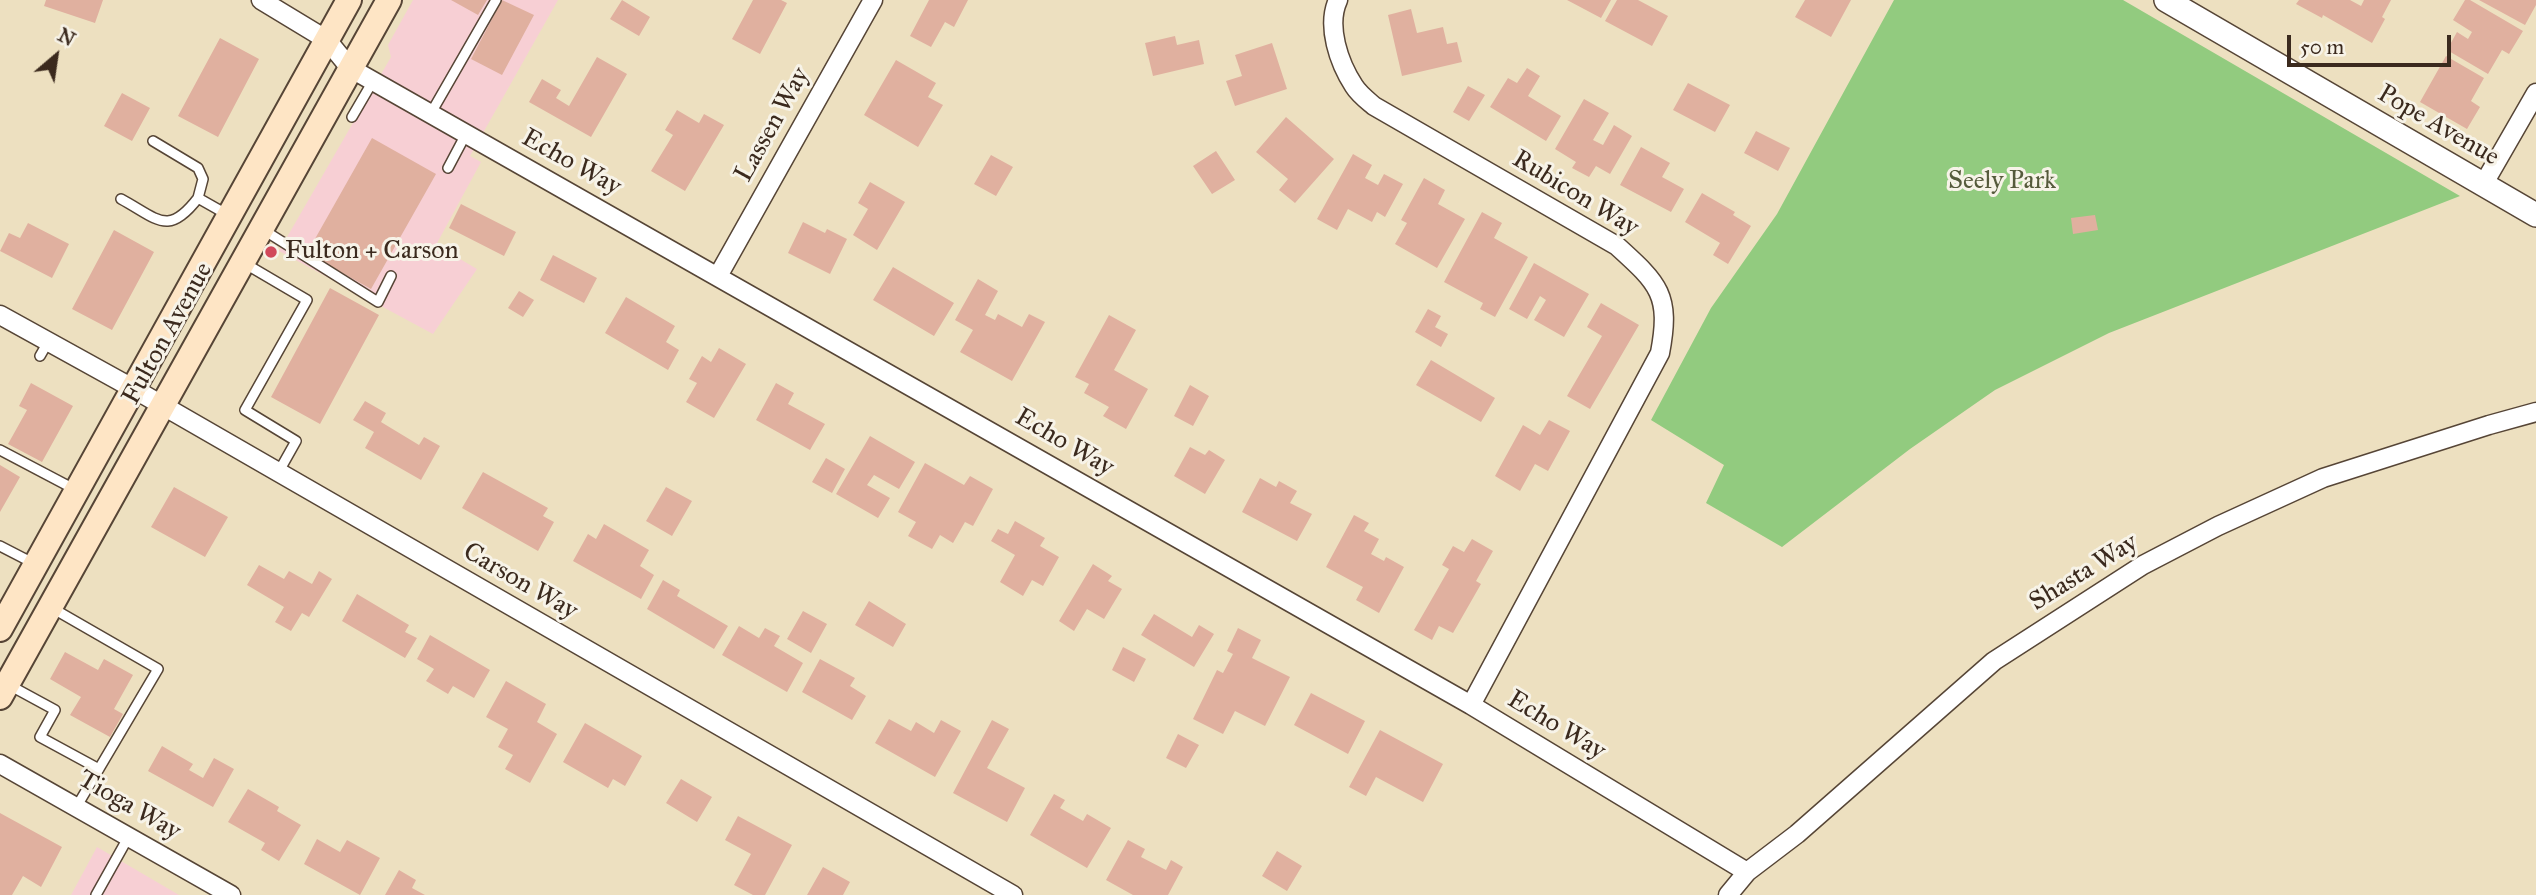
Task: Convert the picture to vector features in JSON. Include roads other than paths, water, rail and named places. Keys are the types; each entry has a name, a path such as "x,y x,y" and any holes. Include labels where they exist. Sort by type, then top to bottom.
{"main road":[{"name":"Fulton Avenue","path":"0,629 349,0"},
{"name":"Fulton Avenue","path":"4,691 389,0"}],"street":[{"path":"261,0 327,40 350,68"},
{"name":"Lassen Way","path":"718,276 873,0"},
{"name":"Rubicon Way","path":"1338,0 1334,29 1336,46 1354,87 1374,106 1617,246 1643,268 1661,295 1665,324 1660,353 1471,705"},
{"name":"Pope Avenue","path":"2166,0 2536,215"},
{"name":"Echo Way","path":"350,68 1471,705 1747,872"},
{"path":"2483,185 2536,93"},
{"name":"Carson Way","path":"0,315 44,349 134,389 1013,895"},
{"name":"Shasta Way","path":"1728,895 1747,872 1797,834 1994,662 2143,565 2218,526 2323,478 2536,412"},
{"name":"Tioga Way","path":"0,764 231,895"}],"lane":[{"path":"431,113 496,0"},
{"path":"352,117 373,81"},
{"path":"448,168 466,134"},
{"path":"121,199 160,221 175,222 186,215 198,198 203,179 198,168 153,141"},
{"path":"198,198 229,216"},
{"path":"261,228 378,302 391,276"},
{"path":"243,262 307,300 246,410 296,441 278,473"},
{"path":"0,450 77,491"},
{"path":"0,546 36,565"},
{"path":"50,607 158,669 77,806"},
{"path":"4,691 55,710 40,737 99,769"},
{"path":"96,895 128,836"}],"place":[{"name":"Fulton + Carson","path":"271,252"}],"park label":[{"name":"Seely Park","path":"2002,182"}]}
